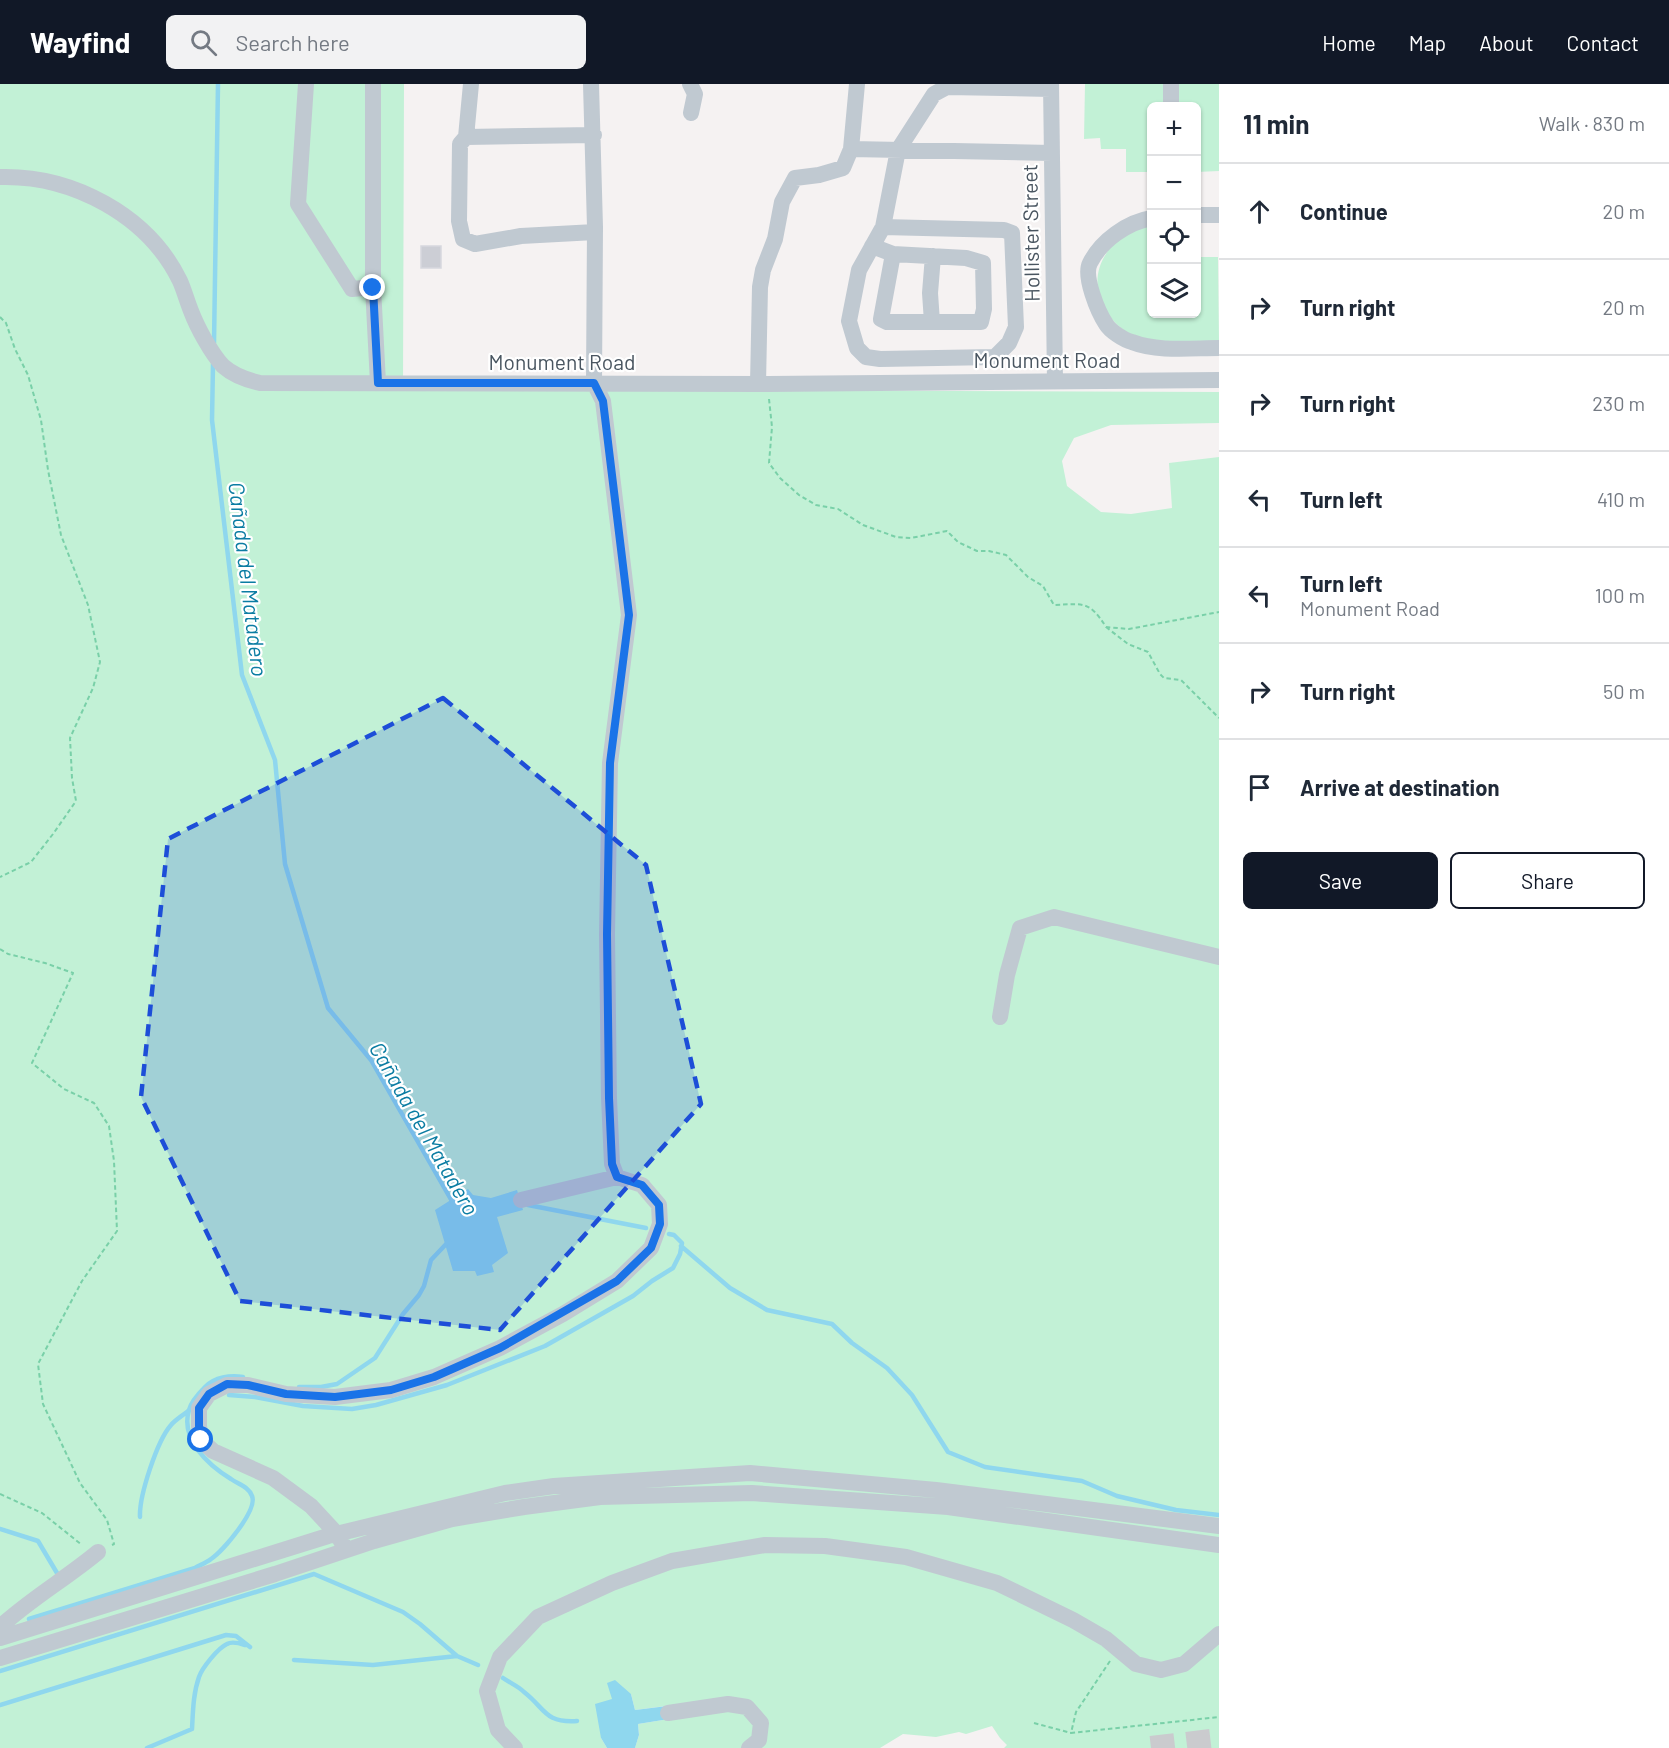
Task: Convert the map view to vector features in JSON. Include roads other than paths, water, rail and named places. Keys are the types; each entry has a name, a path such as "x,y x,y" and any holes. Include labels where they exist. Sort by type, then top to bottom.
{"street":[{"path":"306,84 298,204 352,289 373,288"},
{"path":"373,84 373,288 378,383"},
{"path":"471,84 466,137 460,144 459,221 463,239 475,244 521,236 595,232"},
{"path":"591,84 595,232 594,383 603,401 629,615 610,763 609,809 607,934 609,1098 612,1164 617,1177"},
{"path":"690,84 696,93 691,113"},
{"path":"763,384 760,287 762,270 775,239 782,202 795,178 819,175 843,168 851,149 857,84"},
{"path":"1171,84 1171,102"},
{"path":"883,227 1004,230 1012,233 1016,327 1009,343 995,357 880,359 866,357 857,348 849,321 859,270 883,227 898,150 934,94 947,87 1051,87"},
{"name":"Hollister Street","path":"1051,87 1055,381"},
{"path":"466,137 594,135"},
{"path":"851,149 1052,153"},
{"name":"Monument Road","path":"0,177 32,178 71,188 108,205 136,226 149,238 171,266 210,348 224,366 245,380 260,383 763,384 1219,380"},
{"path":"1201,215 1219,215"},
{"path":"1147,220 1129,225 1116,234 1102,247 1089,265 1089,284 1107,326 1131,342 1162,348 1219,348"},
{"path":"872,246 893,254 966,258 982,263 984,309 981,322 887,322 881,319 893,254"},
{"path":"932,322 930,293 933,256"},
{"path":"1000,1017 1007,975 1020,928 1054,917 1219,957"},
{"path":"346,1550 337,1534 310,1506 273,1478 213,1451 201,1440 199,1408 209,1394 227,1384 248,1385 286,1394 335,1397 391,1390 434,1377 500,1348 617,1281 651,1248 660,1224 659,1205 642,1185 617,1177 521,1200"},
{"path":"0,1638 337,1534 505,1493 544,1487 750,1473 936,1490 1219,1526"},
{"path":"0,1658 275,1574 374,1541 452,1520 600,1497 752,1493 948,1507 1219,1545"},
{"path":"515,1748 498,1730 487,1690 500,1657 538,1617 612,1583 672,1561 765,1545 825,1546 906,1557 997,1583 1073,1620 1106,1639 1136,1664 1161,1670 1184,1664 1219,1634"},
{"path":"0,1627 14,1614 74,1572 98,1552"},
{"path":"668,1713 728,1704 747,1707 761,1723 759,1740 749,1748"}],"water":[{"path":"468,1189 473,1195 491,1198 517,1190 523,1210 497,1217 508,1253 492,1265 494,1272 477,1276 475,1271 453,1271 435,1210"},
{"path":"615,1680 631,1694 635,1710 667,1706 669,1719 638,1724 639,1735 635,1748 607,1748 601,1738 595,1704 612,1699 607,1683"}],"waterway":[{"name":"Cañada del Matadero","path":"214,343 218,84"},
{"name":"Cañada del Matadero","path":"213,364 212,420 242,675 275,760 285,864 328,1008 371,1060 453,1203"},
{"path":"528,1205 646,1228"},
{"path":"229,1395 255,1397 303,1406 352,1409 376,1405 447,1385 545,1346 633,1296 673,1268 680,1254 682,1243 674,1235 669,1234"},
{"path":"299,1387 337,1384 375,1358 403,1314 419,1295 424,1286 431,1260 449,1241"},
{"path":"681,1246 730,1288 767,1310 832,1324 852,1343 887,1368 912,1395 948,1452 985,1467 1082,1481 1117,1496 1176,1510 1219,1515"},
{"path":"29,1619 195,1568 223,1548 245,1520 250,1511 252,1496 246,1488 205,1459 192,1441 187,1421 192,1403 209,1384 223,1378 243,1377"},
{"path":"140,1517 142,1496 160,1443 171,1425 189,1410"},
{"path":"0,1529 38,1541 57,1573"},
{"path":"0,1671 314,1574 403,1612 457,1656"},
{"path":"0,1705 226,1635 236,1636 250,1647"},
{"path":"147,1748 192,1729 196,1690 203,1669 223,1646 233,1642 245,1645"},
{"path":"294,1660 373,1665 457,1656 478,1665"},
{"path":"503,1678 522,1690 546,1714 558,1720 577,1721"}],"tunnel":[{"path":"1151,1748 1219,1740"}]}
